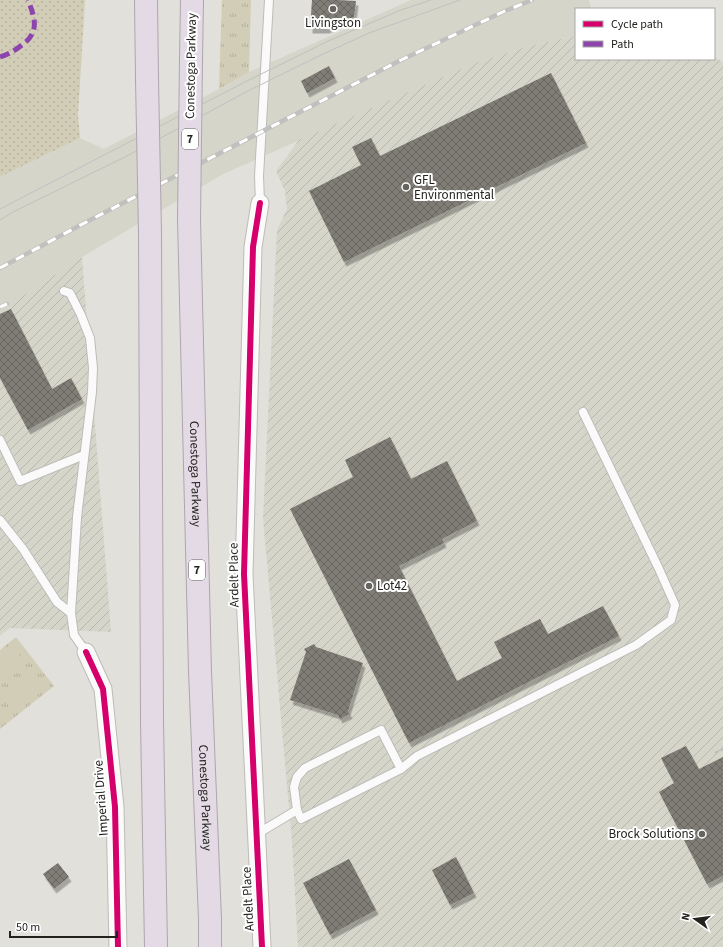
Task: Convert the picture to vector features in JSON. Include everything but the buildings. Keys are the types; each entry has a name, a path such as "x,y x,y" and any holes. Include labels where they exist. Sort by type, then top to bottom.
{"highway":[{"path":"146,0 150,234 152,722 156,947"},
{"name":"Conestoga Parkway","path":"192,0 189,219 200,671 210,947"},
{"path":"210,920 221,947"}],"street":[{"name":"Ardelt Place","path":"260,203 253,247 244,574 262,947"},
{"name":"Imperial Drive","path":"86,652 103,689 115,807 118,947"}],"lane":[{"path":"260,203 258,176 269,0"},
{"path":"64,291 70,294 81,315 90,338 93,368 92,392 77,517 71,613 74,635 86,652"},
{"path":"401,769 382,730 305,768 297,777 294,787 297,810 301,819 401,769 417,756 636,646 671,620 675,604 583,412"},
{"path":"0,440 20,481 84,455"},
{"path":"0,520 24,549 57,602 71,613"},
{"path":"256,835 297,810"}],"path":[{"path":"715,753 723,749"}],"shaded area":[{"path":"411,0 589,0 591,8 575,8 575,36 533,45 477,62 223,174 82,257 0,310 0,177 80,138 104,149 249,72"},
{"path":"575,36 575,60 715,60 715,58 723,62 723,947 298,947 292,841 263,518 277,230 287,209 285,191 276,171 299,140 477,62 533,45"},
{"path":"82,257 111,632 10,628 0,636 0,310"}],"green space":[{"path":"0,0 85,0 78,115 80,138 0,177"},
{"path":"222,0 251,0 249,72 219,89"},
{"path":"16,637 54,686 0,729 0,650"},
{"path":"15,649 26,665 0,685 0,660"},
{"path":"30,670 42,685 11,709 0,693"}],"tram line":[{"path":"0,209 243,83 326,42 401,10 431,0"},
{"path":"0,220 15,211 127,156 248,91 321,55 369,33 460,0"}],"railway":[{"path":"0,268 401,60 505,11 532,0"},
{"path":"0,307 7,304"}],"marked path":[{"path":"0,57 22,45 32,35 34,30 34,19 28,0"}],"cycle path":[{"path":"260,203 253,247 244,574 262,947"},
{"path":"86,652 103,689 115,807 118,947"}],"place":[{"name":"Livingston","path":"333,9"},
{"name":"GFL Environmental","path":"406,187"},
{"name":"Lot42","path":"369,586"},
{"name":"Brock Solutions","path":"702,834"}]}
